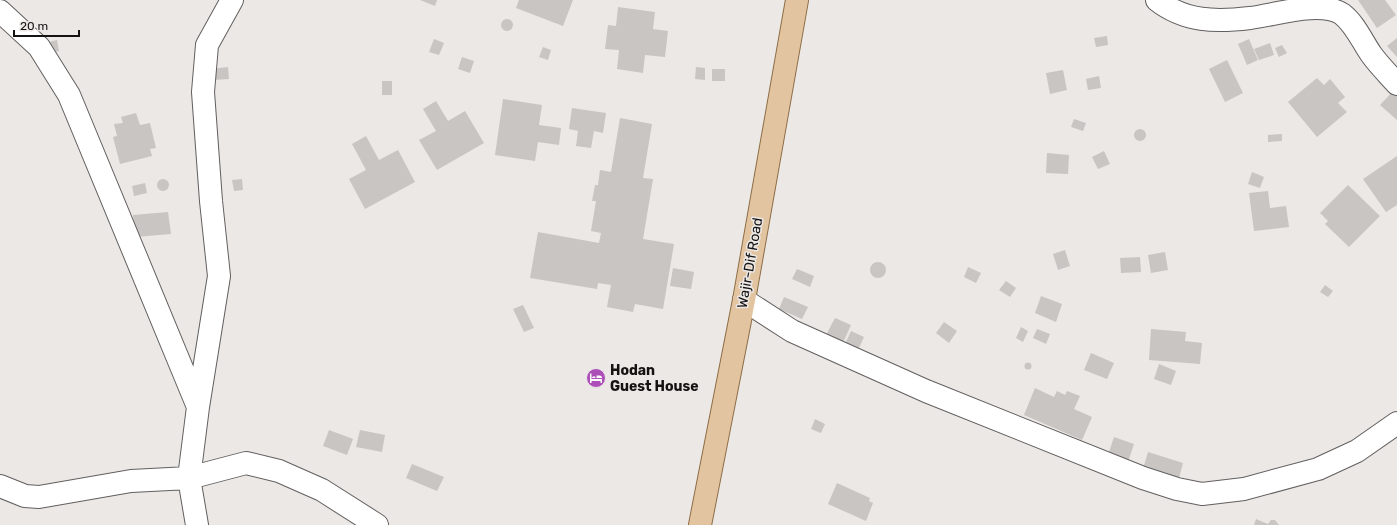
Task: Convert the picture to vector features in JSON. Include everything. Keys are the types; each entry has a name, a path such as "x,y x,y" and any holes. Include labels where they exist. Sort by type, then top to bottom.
{"main road":[{"name":"Wajir-Dif Road","path":"700,525 744,300 797,0"}],"street":[{"path":"197,525 189,478 198,407 219,276 211,201 203,92 207,44 232,0"},
{"path":"1157,0 1170,10 1192,18 1212,20 1250,18 1318,7 1331,8 1342,14 1352,25 1372,55 1397,84"},
{"path":"0,11 39,47 68,95 198,407"},
{"path":"744,300 792,331 926,391 1143,478 1177,489 1202,494 1244,489 1318,469 1357,451 1397,423"},
{"path":"0,486 25,496 39,497 131,481 189,478 246,463 279,471 322,490 377,525"}],"building":[{"path":"420,0 437,0 435,6"},
{"path":"519,0 573,0 563,26 516,8"},
{"path":"1358,0 1385,0 1396,15 1377,28"},
{"path":"618,7 655,12 653,29 668,31 665,57 645,55 643,73 617,69 619,50 605,49 608,25 616,26"},
{"path":"507,19 511,21 513,25 511,29 507,31 503,29 501,25 503,21"},
{"path":"1107,36 1108,45 1096,47 1094,38"},
{"path":"1397,38 1397,57 1387,46"},
{"path":"434,39 444,43 439,55 429,52"},
{"path":"1249,39 1258,60 1247,65 1238,44"},
{"path":"57,40 59,51 47,54 45,43"},
{"path":"1270,43 1274,55 1259,60 1254,49"},
{"path":"1282,45 1287,53 1279,57 1275,48"},
{"path":"543,47 551,50 548,60 539,57"},
{"path":"462,57 474,61 470,73 458,69"},
{"path":"1227,60 1243,93 1225,102 1209,69"},
{"path":"228,67 229,79 212,80 211,69"},
{"path":"696,67 705,68 705,80 695,79"},
{"path":"712,69 725,69 725,81 712,81"},
{"path":"1063,70 1067,90 1050,94 1046,73"},
{"path":"1099,76 1101,88 1088,90 1086,79"},
{"path":"1317,78 1324,85 1330,79 1345,97 1338,103 1347,112 1317,137 1288,102"},
{"path":"382,81 392,81 392,95 382,95"},
{"path":"1395,89 1397,91 1397,120 1380,105"},
{"path":"503,99 542,105 539,125 561,128 559,145 538,142 535,161 495,155"},
{"path":"436,101 448,121 465,111 484,143 437,170 419,140 436,131 423,109"},
{"path":"572,108 606,113 603,133 594,131 591,148 576,146 578,131 569,129"},
{"path":"136,113 140,125 150,123 156,148 150,149 152,156 120,164 113,137 117,136 114,124 123,123 121,117"},
{"path":"620,118 652,124 643,178 653,179 643,239 674,244 663,309 635,304 633,312 607,307 611,285 598,283 597,289 530,278 538,232 599,243 601,233 591,231 596,201 592,201 595,185 598,185 600,170 611,172"},
{"path":"1074,119 1086,123 1083,131 1071,127"},
{"path":"1142,129 1145,130 1145,140 1138,141 1135,140 1134,133 1135,130"},
{"path":"1282,134 1282,141 1268,142 1268,135"},
{"path":"366,136 379,160 398,150 415,182 365,209 349,179 366,170 352,144"},
{"path":"1104,151 1110,164 1098,169 1092,157"},
{"path":"1047,153 1069,155 1068,174 1046,173"},
{"path":"1397,156 1397,205 1386,212 1363,179"},
{"path":"1252,172 1264,177 1260,188 1248,184"},
{"path":"161,179 165,179 169,185 165,191 161,191 157,187 157,183"},
{"path":"242,179 243,190 234,191 232,180"},
{"path":"145,183 147,193 134,196 132,186"},
{"path":"1348,185 1380,216 1349,247 1325,224 1328,221 1320,213"},
{"path":"1268,191 1270,208 1286,206 1289,227 1254,231 1249,193"},
{"path":"168,212 171,234 135,237 133,215"},
{"path":"1065,250 1070,266 1058,270 1053,254"},
{"path":"1165,252 1168,270 1151,273 1148,255"},
{"path":"1140,257 1141,272 1121,273 1120,258"},
{"path":"878,262 884,264 886,270 884,276 878,278 872,276 870,270 872,264"},
{"path":"968,267 981,273 976,283 964,277"},
{"path":"673,268 694,272 691,289 670,286"},
{"path":"797,269 814,276 810,287 792,279"},
{"path":"1006,281 1016,288 1010,297 999,290"},
{"path":"1325,285 1333,291 1328,297 1320,292"},
{"path":"1041,296 1062,304 1056,322 1035,313"},
{"path":"784,297 808,307 802,319 779,309"},
{"path":"523,305 534,328 524,332 513,309"},
{"path":"835,318 851,325 842,345 825,337"},
{"path":"944,322 957,331 949,343 936,333"},
{"path":"1021,327 1028,331 1023,342 1016,338"},
{"path":"1037,329 1050,334 1046,344 1033,338"},
{"path":"1151,329 1186,332 1185,341 1202,343 1200,364 1149,360"},
{"path":"851,331 864,337 857,352 844,346"},
{"path":"1091,353 1114,363 1107,379 1084,370"},
{"path":"1028,362 1031,363 1031,369 1028,370 1025,369 1024,366 1025,363"},
{"path":"1159,364 1176,371 1171,385 1154,379"},
{"path":"1035,388 1054,397 1057,391 1065,395 1067,391 1080,396 1074,409 1092,417 1082,440 1024,415"},
{"path":"815,419 825,424 821,433 811,429"},
{"path":"329,430 353,439 347,455 323,446"},
{"path":"360,430 385,435 382,452 356,447"},
{"path":"1114,437 1134,444 1128,462 1108,455"},
{"path":"1148,452 1183,463 1178,482 1142,472"},
{"path":"412,464 444,477 437,491 406,478"},
{"path":"837,483 870,498 869,501 873,503 866,521 828,504"},
{"path":"1256,519 1268,524 1271,520 1275,520 1279,525 1254,525"}],"place":[{"name":"Hodan Guest House","path":"596,378"}]}
